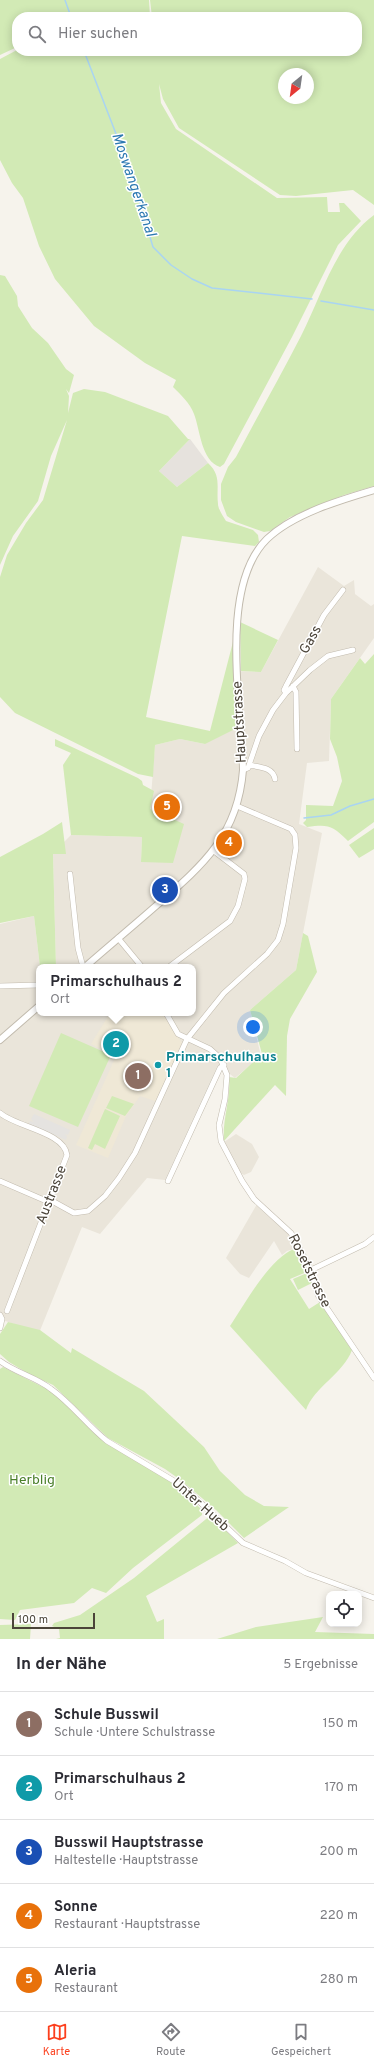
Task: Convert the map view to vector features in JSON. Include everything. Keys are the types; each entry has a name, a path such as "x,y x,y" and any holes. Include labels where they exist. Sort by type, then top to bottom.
{"street":[{"name":"Hauptstrasse","path":"88,964 188,878 214,851 229,826 237,806 243,770 237,633 243,584 251,560 268,538 285,526 328,505 374,490"},
{"name":"Gass","path":"286,693 284,690 318,626 343,590"},
{"path":"243,770 247,770 259,736 273,710 286,693 328,656 353,650"},
{"path":"293,686 296,692 297,749"},
{"path":"249,765 268,769 272,772 275,779"},
{"path":"0,1181 50,1201 74,1213 80,1214 88,1211 105,1196 135,1153 187,1039 224,993 274,947 281,931 296,848 295,835 291,828 237,806"},
{"path":"173,964 230,922 238,906 245,879 244,874 214,851"},
{"path":"70,874 78,948 83,964"},
{"path":"118,938 140,964"},
{"path":"0,986 36,985"},
{"path":"0,1040 36,1009"},
{"path":"168,1016 178,1034 210,1049 218,1055 224,1065 220,1068 168,1181"},
{"name":"Rosetstrasse","path":"224,1065 227,1075 227,1086 219,1125 221,1141 242,1181 254,1199 287,1228 311,1270 318,1295 374,1378"},
{"name":"Austrasse","path":"0,1113 59,1141 66,1150 66,1160 7,1311"},
{"path":"311,1270 365,1244 374,1237"},
{"path":"0,1315 2,1318 0,1328"},
{"name":"Unter Hueb","path":"0,1361 49,1388 71,1405 96,1432 107,1441 184,1487 243,1543 285,1561 306,1573 374,1598"}],"shaded area":[{"path":"190,439 208,463 177,487 159,471"},
{"path":"318,567 344,586 354,580 355,594 371,606 374,604 374,638 331,699 329,761 307,763 299,824 322,833 296,970 250,1010 261,1056 235,1078 218,1065 165,1180 147,1178 100,1234 82,1227 39,1333 0,1319 0,924 34,916 40,964 36,964 36,1016 196,1016 196,964 56,964 53,853 71,835 142,837 141,862 150,809 155,745 180,739 205,744 235,671 261,672"},
{"path":"108,1016 165,1016 182,1043 158,1102 140,1096 126,1116 108,1158 76,1145 116,1056 91,1044"},
{"path":"34,1114 70,1130 68,1135 65,1134 67,1137 66,1140 29,1124 30,1121 34,1122 31,1119"},
{"path":"236,1134 252,1144 259,1157 251,1172 244,1175 239,1172 224,1142"},
{"path":"257,1204 281,1222 297,1248 287,1251 282,1255 274,1241 249,1278 240,1274 226,1258"}],"green space":[{"path":"0,0 149,0 150,12 12,12 12,49 0,55"},
{"path":"150,0 374,0 374,205 353,190 296,196 280,195 179,128 163,99 159,84 161,103 176,129 277,198 327,197 328,212 340,212 339,203 344,203 361,221 338,245 292,337 224,464 220,467 214,464 205,452 192,410 185,399 173,387 176,380 145,363 94,326 55,279 39,246 23,198 12,183 0,160 0,59 12,53 12,56 362,56 362,12 151,12"},
{"path":"374,215 374,486 344,495 290,517 270,531 264,532 236,522 227,516 221,500 221,484 228,467 236,457 293,351 339,255 349,240"},
{"path":"0,275 5,276 17,296 18,306 32,328 48,343 66,369 74,375 69,393 66,389 69,396 68,413 73,393 84,389 105,392 168,416 188,439 190,439 159,471 177,487 208,463 217,477 218,506 226,521 253,530 258,535 259,542 255,546 182,536 146,717 210,731 234,638 237,728 205,744 180,739 155,745 153,777 138,774 15,713 0,697 0,577 7,555 26,523 43,500 67,420 51,456 38,501 13,536 0,565"},
{"path":"240,622 278,640 261,672 241,671"},
{"path":"374,654 374,822 348,841 334,829 329,827 307,827 303,823 306,820 306,805 333,806 342,781 337,757 330,739 331,699 360,658 365,664"},
{"path":"55,739 138,778 142,781 143,785 154,791 150,809 184,824 173,863 141,862 142,837 71,835 63,765 71,753 55,746"},
{"path":"62,822 66,854 53,854 56,964 40,964 34,916 0,923 0,857"},
{"path":"374,828 374,849 359,858 349,845"},
{"path":"303,933 308,936 317,972 290,1019 287,1036 286,1096 275,1085 224,1141 224,1125 229,1093 229,1077 236,1078 262,1054 250,1010 296,970"},
{"path":"61,1033 111,1055 78,1127 29,1106"},
{"path":"112,1096 134,1104 125,1116 106,1108"},
{"path":"105,1109 120,1116 105,1149 95,1144 92,1150 88,1148"},
{"path":"297,1248 309,1271 290,1279 309,1309 320,1302 352,1350 348,1359 315,1394 306,1410 230,1326 259,1281 268,1270 287,1252"},
{"path":"307,1273 312,1283 298,1290 293,1279"},
{"path":"8,1322 40,1330 71,1353 72,1348 144,1391 204,1447 220,1471 245,1495 264,1506 289,1507 244,1538 216,1510 182,1481 165,1469 108,1438 53,1385 29,1374 9,1362 0,1354 0,1334"},
{"name":"Herblig","path":"3,1367 47,1389 61,1399 99,1437 178,1486 202,1510 202,1515 133,1568 106,1593 92,1588 74,1603 20,1610 15,1620 0,1619 0,1369"},
{"path":"211,1515 238,1543 146,1596 157,1622 164,1619 164,1639 56,1639 60,1638 59,1629 52,1626 54,1623 80,1615 134,1578"},
{"path":"323,1617 315,1632 374,1634 374,1639 217,1639 256,1627"},
{"path":"31,1624 30,1639 0,1639 0,1625"}],"waterway":[{"name":"Moswangerkanal","path":"65,0 69,12"},
{"name":"Moswangerkanal","path":"86,56 130,170 153,247 171,265 192,279 212,288 312,299"},
{"name":"Moswangerkanal","path":"321,301 374,310"},
{"path":"304,818 331,815 350,806 374,799"}],"place":[{"name":"Aleria","path":"167,807"},
{"name":"Sonne","path":"229,843"},
{"name":"Busswil Hauptstrasse","path":"165,890"},
{"name":"Primarschulhaus 2","path":"116,1044"},
{"name":"Primarschulhaus 1","path":"158,1065"},
{"name":"Schule Busswil","path":"138,1076"}]}
